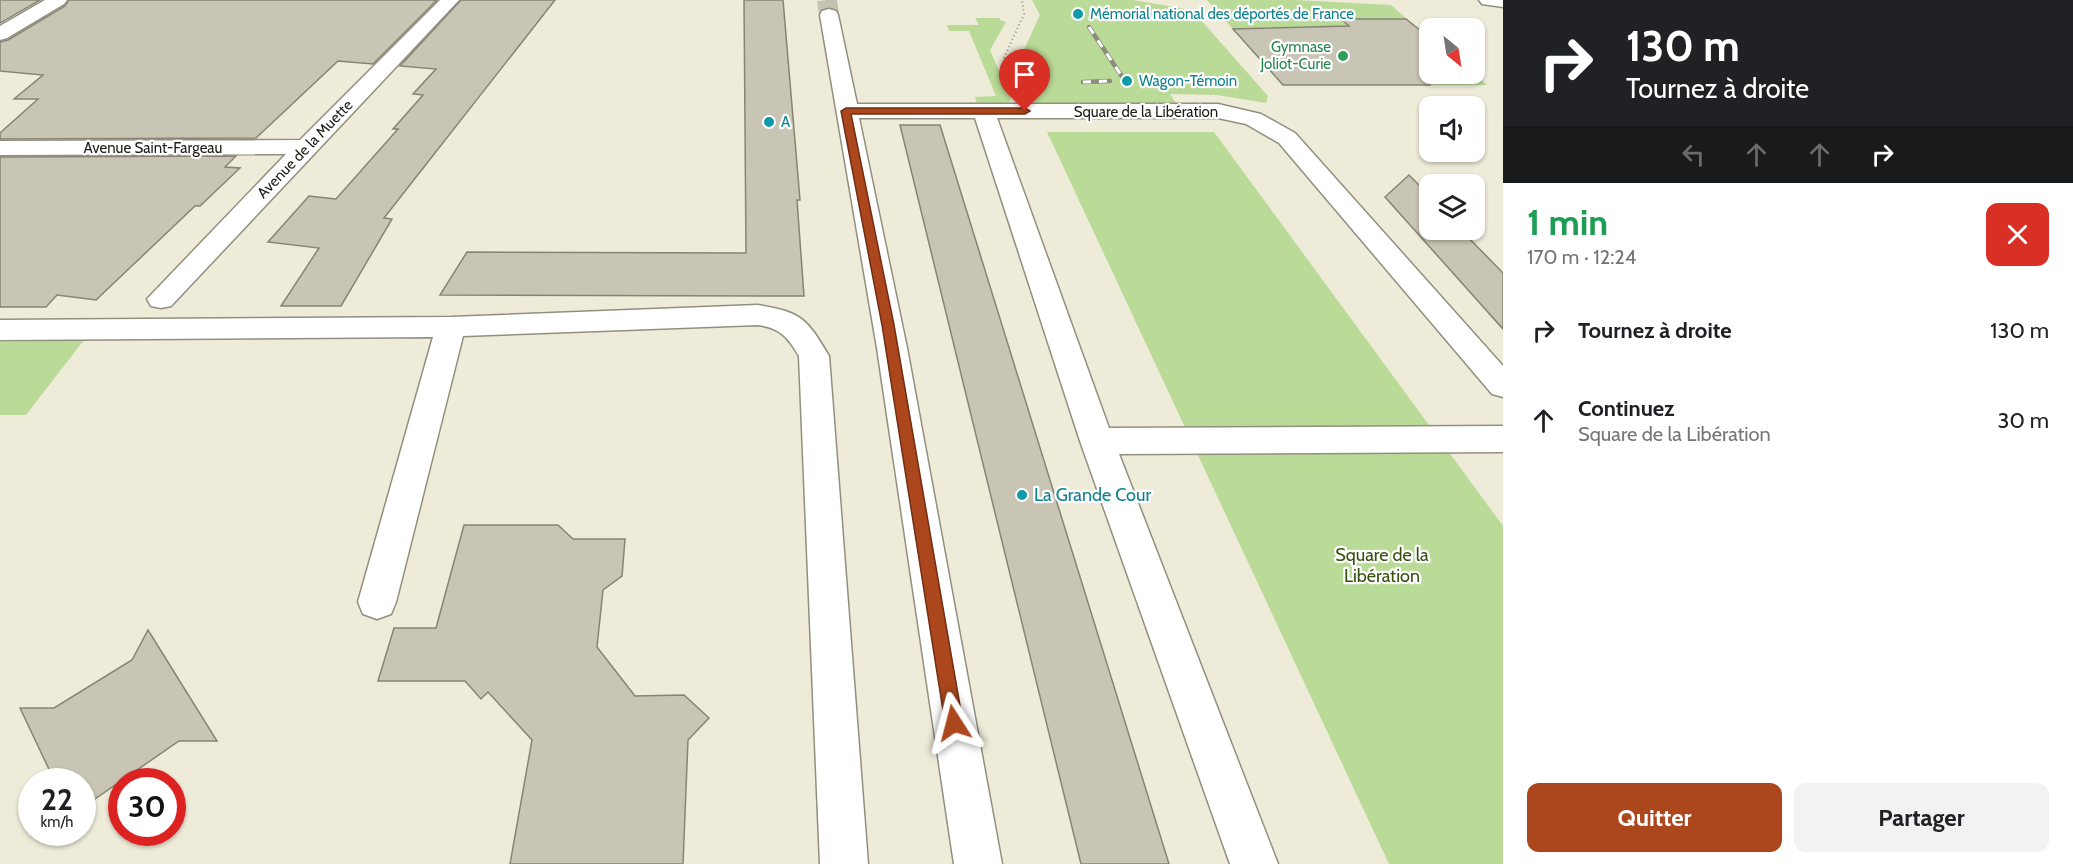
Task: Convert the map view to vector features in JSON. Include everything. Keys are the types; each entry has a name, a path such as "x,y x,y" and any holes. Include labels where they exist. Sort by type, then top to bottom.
{"street":[{"path":"0,34 58,0"},
{"name":"Avenue de la Muette","path":"162,299 450,0"},
{"path":"1488,0 1503,2"},
{"path":"829,15 888,325 978,864"},
{"name":"Square de la Libération","path":"846,111 1218,111 1253,119 1287,138 1503,386"},
{"path":"984,111 1097,441 1254,864"},
{"name":"Avenue Saint-Fargeau","path":"0,148 306,147"},
{"path":"0,330 451,327 758,315 786,319 801,332 814,356 844,864"},
{"path":"376,602 451,327"},
{"path":"1097,441 1503,439"}],"path":[{"path":"1022,0 1024,14 1004,58 1004,66 1025,111"}],"green space":[{"path":"1032,0 1133,0 1192,10 1268,96 1266,103 1217,95 1170,94 1176,103 1030,103 1016,67 1040,15"},
{"name":"Gymnase Joliot-Curie","path":"1207,0 1294,0 1391,5 1419,29 1419,84 1487,85 1283,85"},
{"path":"975,18 1000,18 1006,22 990,50 1011,99 1009,103 977,104 975,97 996,96 969,31 949,31 947,25 979,25"},
{"name":"Square de la Libération","path":"1047,132 1214,132 1503,526 1503,864 1389,864"},
{"path":"84,340 26,415 0,415 0,342"}],"building":[{"path":"0,0 40,0 0,23"},
{"path":"69,0 437,0 373,64 338,61 256,138 0,139 0,133 38,99 14,99 43,75 0,71 0,42 8,40 65,6"},
{"path":"461,0 555,0 384,218 392,219 341,306 281,306 319,248 268,242 309,196 336,199 398,129 393,129 423,95 413,94 436,69 400,66"},
{"path":"744,0 783,0 800,200 797,200 804,296 440,295 467,252 746,253"},
{"name":"Gymnase Joliot-Curie","path":"1341,19 1406,19 1419,29 1419,84 1430,85 1283,85 1233,29 1349,26"},
{"name":"La Grande Cour","path":"900,125 940,125 1169,864 1081,864"},
{"path":"236,156 225,167 240,168 200,206 195,206 96,300 57,295 46,307 0,307 0,157"},
{"path":"1409,175 1419,185 1419,235 1385,197"},
{"path":"1423,240 1471,240 1503,273 1503,329"},
{"path":"464,525 558,525 573,539 625,539 622,576 603,590 597,647 635,696 684,695 709,718 688,740 683,864 510,864 532,740 488,692 481,699 465,681 378,681 394,628 436,628"},
{"path":"148,630 217,741 179,741 140,768 108,768 108,790 96,798 96,768 48,768 20,708 54,708 132,660"}],"tunnel":[{"path":"827,0 829,15"}],"railway":[{"path":"1089,27 1123,78"},
{"path":"1083,82 1110,81"},
{"path":"1145,82 1166,82"}],"place":[{"name":"Mémorial national des déportés de France","path":"1078,14"},
{"name":"Gymnase Joliot-Curie","path":"1343,56"},
{"name":"Wagon-Témoin","path":"1127,81"},
{"name":"A","path":"769,122"},
{"name":"La Grande Cour","path":"1022,495"}],"route":[{"path":"954,723 888,325 846,111 1025,111"}]}
